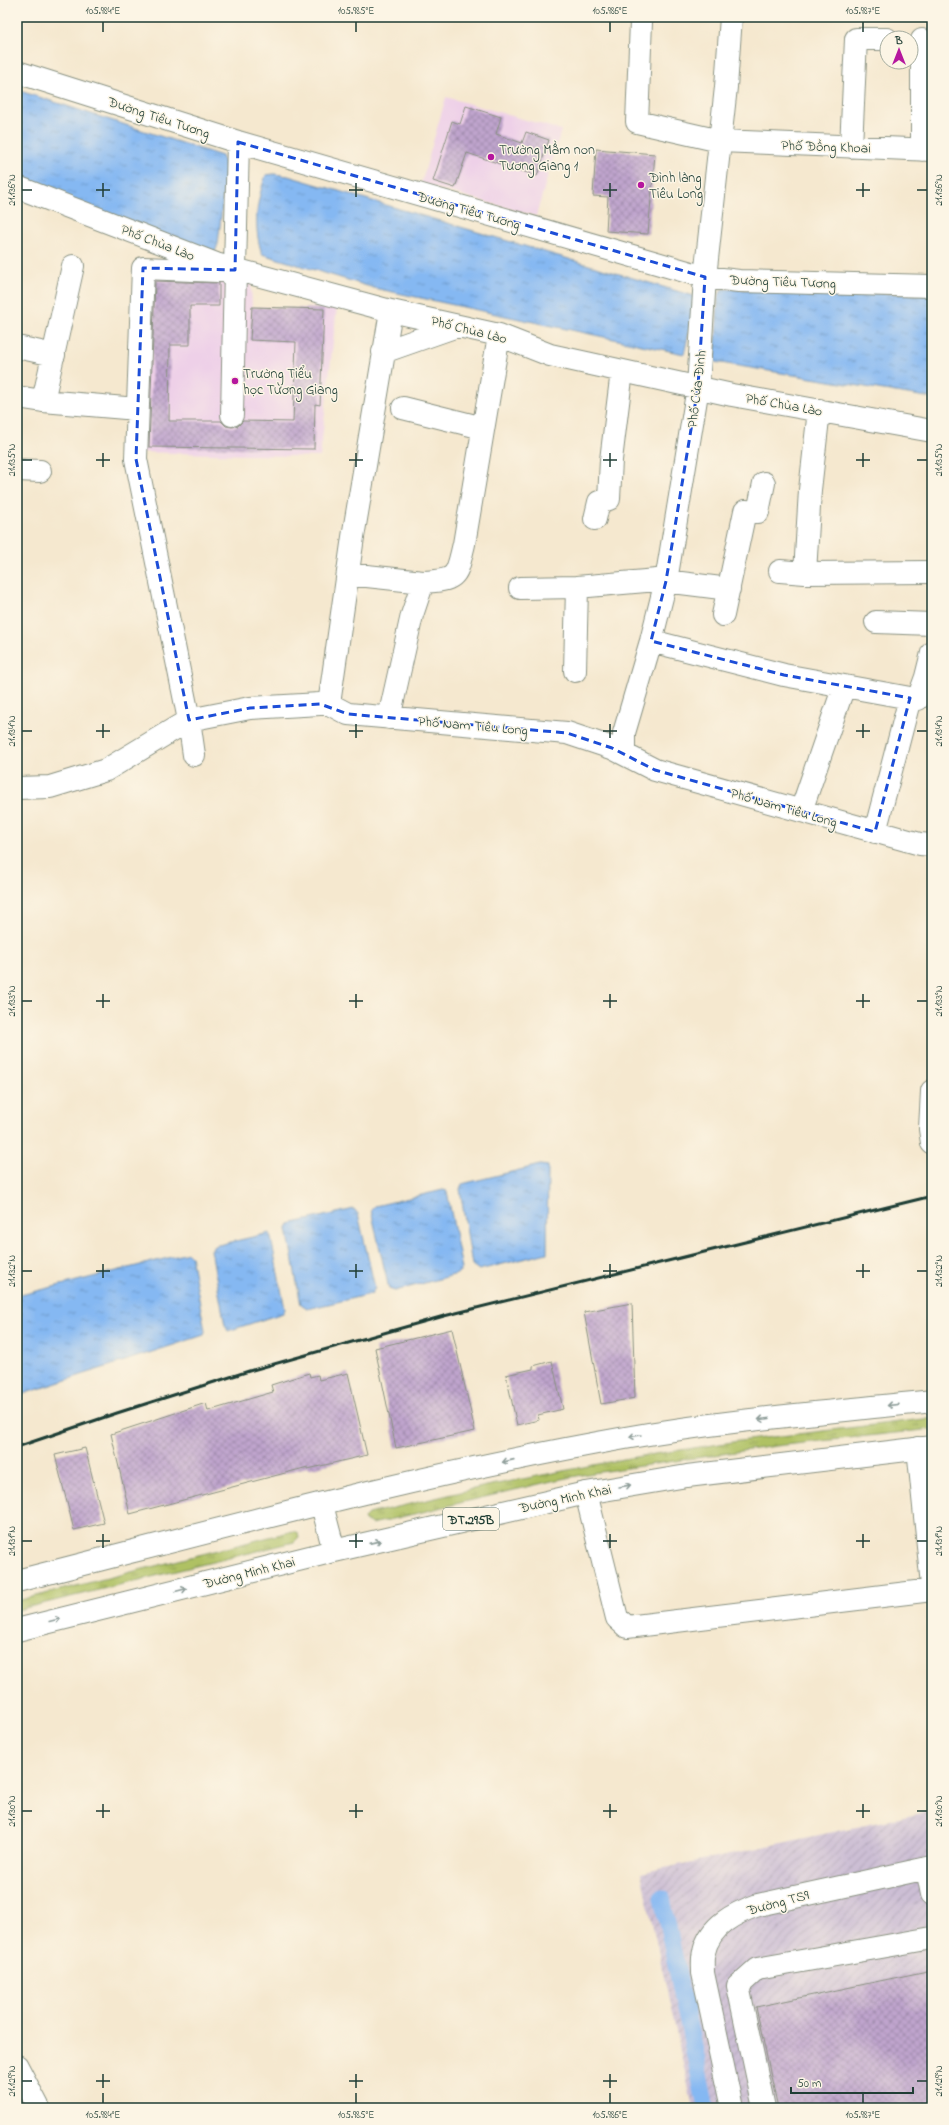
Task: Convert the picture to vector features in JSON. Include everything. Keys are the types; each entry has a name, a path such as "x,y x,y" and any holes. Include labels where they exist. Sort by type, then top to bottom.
{"street":[{"name":"Phố Cửa Đình","path":"624,754 624,733 651,641 666,581 698,387 705,277 726,87 731,17"},
{"name":"Phố Đồng Khoai","path":"641,22 637,122 720,141 927,150"},
{"path":"852,147 856,39 879,39"},
{"path":"922,40 927,150"},
{"name":"Đường Tiêu Tương","path":"17,72 238,142 705,277 739,281 932,286"},
{"path":"232,415 238,142"},
{"name":"Phố Chùa Lào","path":"17,187 175,249 235,270 391,311 499,335 550,355 698,387 932,431"},
{"path":"43,401 73,266"},
{"path":"194,755 189,720 136,459 142,268 216,271 235,270"},
{"path":"329,704 383,352 391,311"},
{"path":"383,352 457,326"},
{"path":"348,574 423,582 450,578 457,572 464,544 499,335"},
{"path":"17,347 54,355"},
{"path":"595,519 599,502 609,499 611,460 622,371"},
{"path":"17,397 43,401 137,409"},
{"path":"403,408 483,428"},
{"path":"805,573 810,490 818,410"},
{"path":"17,470 40,471"},
{"path":"723,615 745,511 758,512 764,483"},
{"path":"780,571 805,573 932,572"},
{"path":"520,588 577,587 617,582 666,581 729,589"},
{"path":"389,718 412,615 423,582"},
{"path":"575,672 577,587"},
{"path":"876,622 932,624"},
{"path":"651,641 784,675 918,699 926,677 932,653"},
{"path":"800,811 844,686"},
{"path":"875,832 910,698"},
{"name":"Phố Nam Tiêu Long","path":"17,788 50,787 106,770 189,720 250,708 287,704 329,704 348,714 567,733 624,754 654,770 875,832 920,844 932,845"},
{"path":"932,1091 930,1129 932,1143"},
{"path":"17,1581 322,1505 529,1456 624,1438 699,1426 932,1401"},
{"path":"925,1448 932,1585"},
{"name":"Đường Minh Khai","path":"17,1630 334,1551 586,1493 688,1476 925,1448"},
{"path":"586,1493 617,1618 627,1627 932,1590"},
{"path":"322,1505 334,1551"},
{"path":"929,1868 932,1894"},
{"name":"Đường TS9","path":"732,2108 704,1973 704,1952 721,1923 738,1912 758,1905 929,1868"},
{"path":"764,2108 738,1986 757,1969 932,1938"},
{"path":"17,2066 39,2108"}],"highlighted area":[{"path":"238,142 705,277 698,387 666,581 651,641 784,675 910,698 875,832 655,770 612,748 567,733 348,714 320,704 250,708 189,720 136,459 143,268 235,270"}],"shaded area":[{"name":"Trường Mầm non Tương Giang 1","path":"446,97 561,130 536,216 421,184"},
{"name":"Trường Tiểu học Tương Giang","path":"147,273 251,277 252,310 337,307 320,457 139,452"},
{"path":"932,1811 932,2108 693,2108 641,1873"}],"green space":[{"path":"932,1418 932,1429 776,1446 593,1473 556,1480 372,1524 365,1521 364,1518 368,1514 482,1487 629,1458 739,1441"},
{"path":"293,1531 298,1533 299,1537 294,1542 17,1610 17,1601"}],"water":[{"path":"17,90 222,156 226,169 218,244 215,252 198,248 17,180"},
{"path":"274,174 288,176 697,297 684,354 374,288 262,254 257,234 258,204 266,175"},
{"path":"722,289 932,295 932,398 715,362 718,298"},
{"path":"540,1165 548,1166 547,1253 479,1270 472,1265 460,1189 462,1184"},
{"path":"443,1190 447,1191 462,1269 457,1274 395,1291 389,1289 371,1210 375,1206"},
{"path":"354,1209 358,1214 375,1288 371,1294 307,1309 301,1305 287,1229 289,1224"},
{"path":"270,1233 285,1309 283,1313 228,1331 225,1325 211,1250 214,1246"},
{"path":"188,1253 191,1256 205,1331 204,1335 17,1396 17,1296"}],"building":[{"path":"466,106 501,117 496,134 522,143 526,132 549,140 537,176 467,153 455,188 433,181 452,121 460,124"},
{"path":"596,149 655,154 648,234 606,231 608,197 593,196"},
{"path":"155,281 219,283 219,306 190,306 190,345 170,345 169,421 221,421 226,426 232,427 238,426 243,421 293,422 296,342 250,340 252,307 324,309 320,405 315,404 314,449 149,447"},
{"path":"632,1303 635,1398 601,1404 584,1312"},
{"path":"452,1329 475,1431 396,1448 375,1348"},
{"path":"552,1361 563,1409 538,1415 539,1420 517,1425 506,1375 533,1369 533,1366"},
{"path":"309,1373 310,1377 318,1375 319,1380 348,1373 367,1455 308,1469 308,1467 130,1514 111,1434 206,1403 208,1411 273,1392 271,1385"},
{"path":"85,1448 104,1523 74,1530 55,1455"},
{"path":"932,1970 932,2108 778,2108 756,2007"}],"waterway":[{"path":"662,1898 706,2108"}],"railway":[{"path":"17,1447 249,1371 444,1316 932,1196"}],"place":[{"name":"Trường Mầm non Tương Giang 1","path":"491,157"},
{"name":"Đình làng Tiêu Long","path":"641,185"},
{"name":"Trường Tiểu học Tương Giang","path":"235,381"}]}
